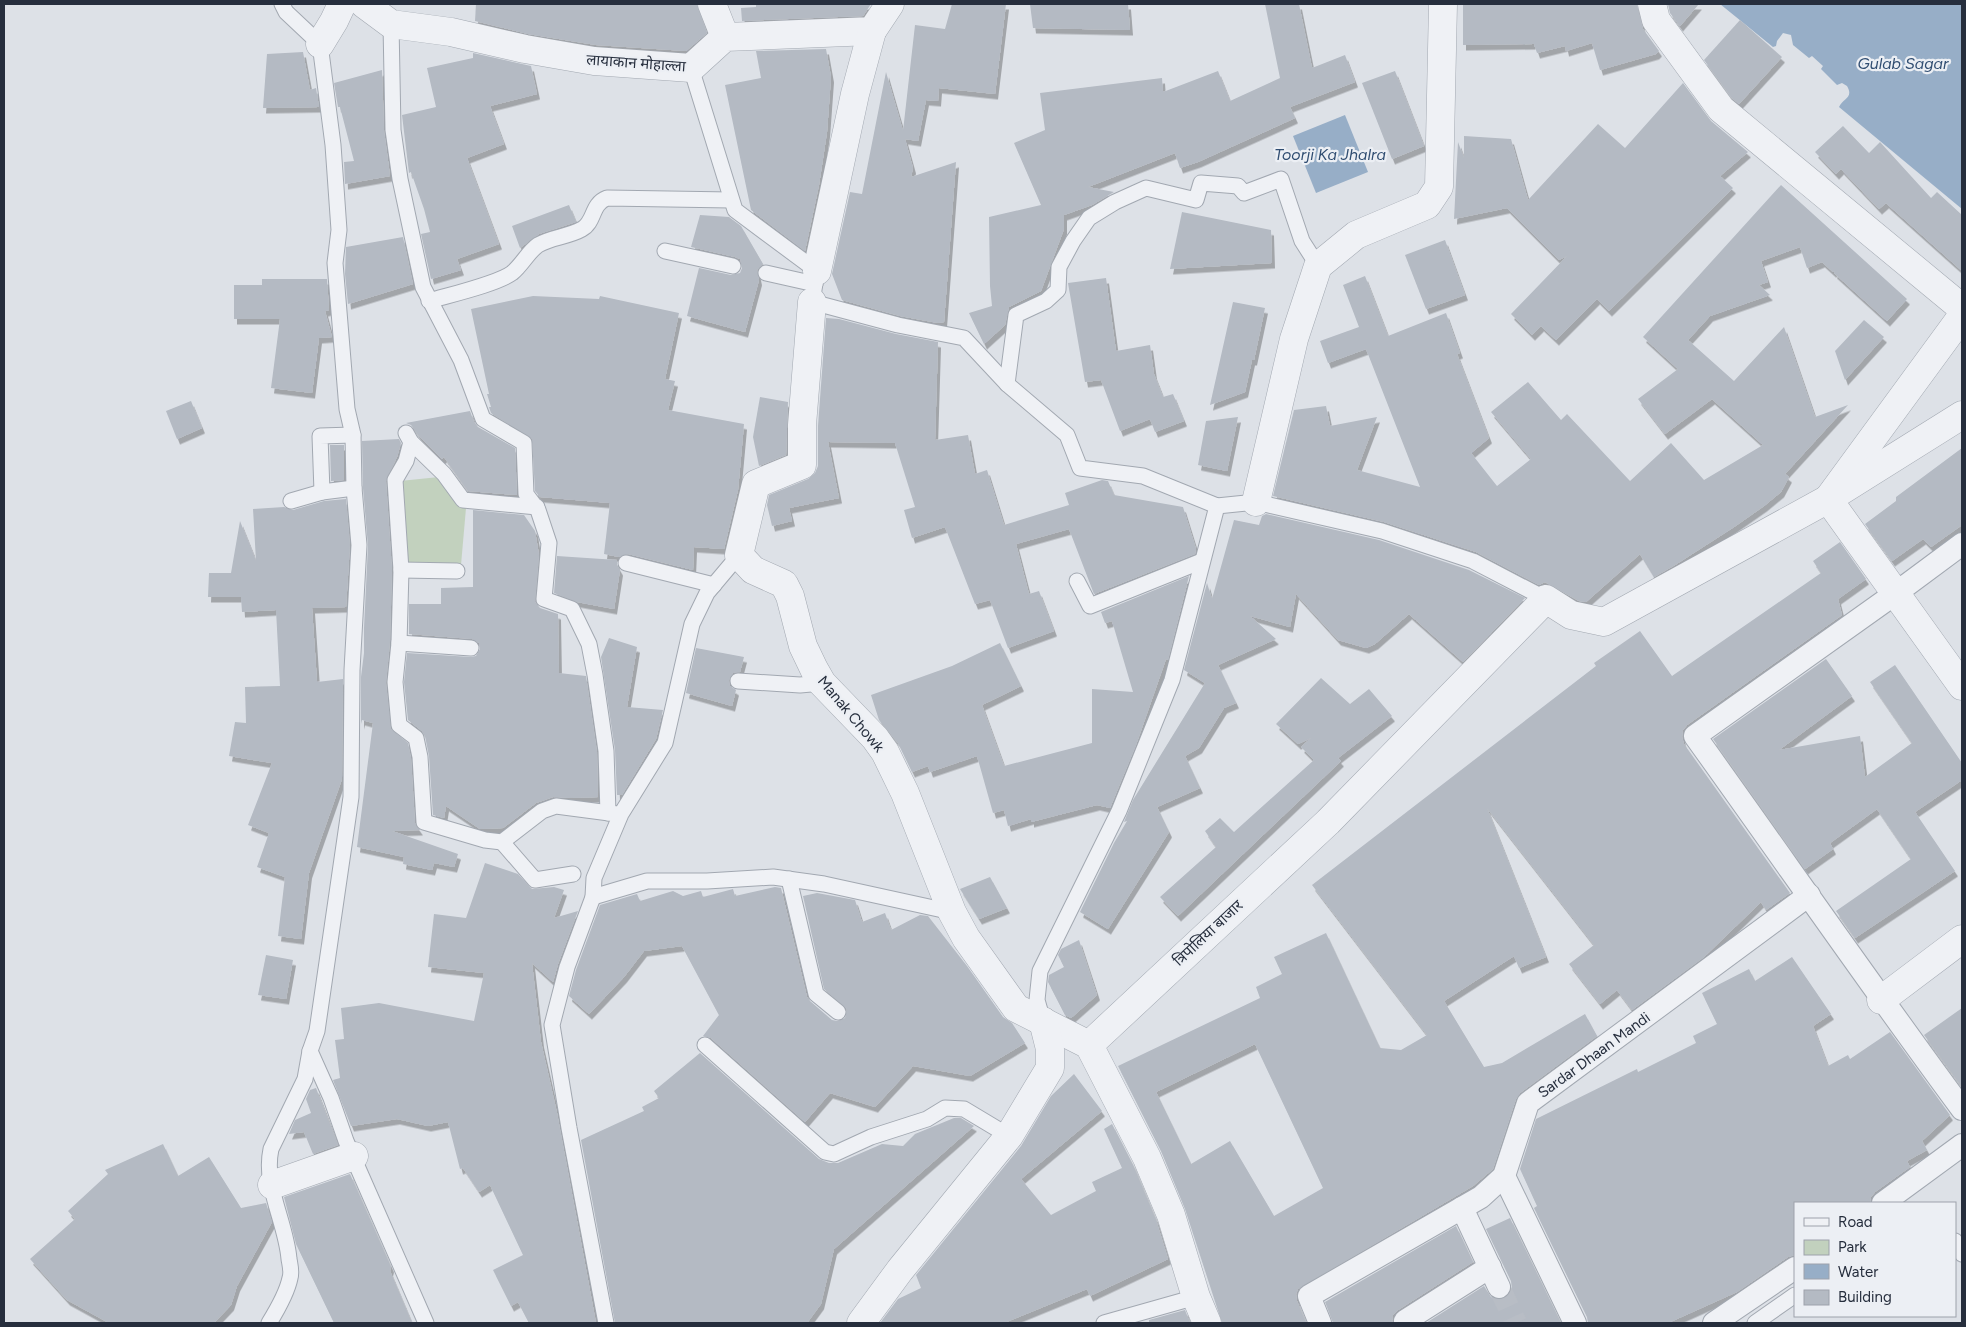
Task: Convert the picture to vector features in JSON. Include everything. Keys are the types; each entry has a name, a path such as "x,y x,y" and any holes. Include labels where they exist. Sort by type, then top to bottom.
{"street":[{"path":"320,44 342,4"},
{"name":"लायाकान मोहाल्ला","path":"364,4 391,24 451,32 525,50 594,61 691,68 724,37"},
{"path":"712,4 724,37 872,32"},
{"path":"739,555 756,484 802,465 802,424 815,286 855,94 872,32 890,4"},
{"path":"1256,502 1294,339 1318,266 1356,236 1427,205 1439,187 1443,4"},
{"path":"1652,4 1656,20 1721,109 1962,308"},
{"path":"1828,499 1962,316"},
{"path":"1546,599 1571,615 1604,622 1828,499 1962,414"},
{"path":"1828,499 1962,686"},
{"path":"1962,544 1695,736 1809,895 1881,1000 1962,1109"},
{"name":"Manak Chowk","path":"739,555 753,570 784,584 790,596 803,646 822,683 875,738 885,752 905,793 952,912 966,938 1016,1008 1043,1021"},
{"name":"त्रिपोलिया बाजार","path":"1089,1045 1328,822 1546,599"},
{"name":"Sardar Dhaan Mandi","path":"1320,1323 1309,1296 1481,1197 1504,1176 1528,1103 1809,895"},
{"path":"1881,1000 1962,939"},
{"path":"1043,1021 1089,1045 1147,1158 1171,1215 1196,1297 1207,1323"},
{"path":"861,1323 900,1270 1009,1136 1050,1068 1050,1049 1043,1021"},
{"path":"1885,1202 1962,1145"},
{"path":"272,1185 354,1156"},
{"path":"1504,1176 1575,1323"},
{"path":"1406,1323 1405,1321 1494,1277 1462,1208"},
{"path":"1714,1323 1794,1269"}],"lane":[{"path":"268,1323 277,1310 291,1277 288,1252 268,1162 271,1149 305,1079 310,1051 317,1031 351,797 352,670 359,545 352,435 347,409 335,263 339,230 333,145 320,44 286,12 282,4"},
{"path":"391,24 393,130 400,179 423,287 461,360 483,419 524,443 526,494 536,507 549,543 544,599 572,609 589,644 615,813"},
{"path":"691,68 735,210 815,286"},
{"path":"1008,384 1016,315 1046,301 1058,290 1059,267 1073,241 1089,218 1115,202 1146,188 1196,200 1201,183 1238,186 1244,193 1281,179 1302,241 1318,266"},
{"path":"429,301 511,274 538,245 585,227 591,220 596,206 606,198 732,200"},
{"path":"665,251 733,266"},
{"path":"766,273 815,286 898,325 964,338 1008,384 1067,435 1080,468 1143,476 1217,506 1256,502 1382,531 1473,561 1546,599"},
{"path":"322,492 320,436 352,435"},
{"path":"536,507 463,500 444,474 408,437 406,461 395,480 401,570 399,643 395,682 399,725 416,738 420,758 424,822 485,840 502,842 535,880 573,874"},
{"path":"291,501 322,492 354,488"},
{"path":"1043,1021 1037,1000 1040,971 1119,811 1172,680 1217,506"},
{"path":"606,1323 569,1128 552,1025 567,967 593,897 594,878 615,813 665,743 692,624 707,593 739,555"},
{"path":"1077,581 1090,606 1202,561"},
{"path":"626,563 714,585"},
{"path":"401,570 457,571"},
{"path":"399,643 471,648"},
{"path":"738,682 800,685 822,683"},
{"path":"502,842 542,811 556,806 615,813"},
{"path":"593,897 647,881 707,881 773,877 824,884 952,912"},
{"path":"789,879 816,994 838,1012"},
{"path":"705,1045 825,1152 834,1154 871,1137 927,1119 945,1108 964,1109 1009,1136"},
{"path":"310,1051 331,1098 346,1141 426,1323"},
{"path":"1956,1243 1962,1254"},
{"path":"1754,1323 1794,1296"},
{"path":"1104,1323 1196,1297"}],"green space":[{"path":"439,477 466,508 461,565 406,566 400,481"}],"water":[{"name":"Gulab Sagar","path":"1720,4 1962,4 1962,209 1839,107 1849,96 1847,86 1842,83 1837,85 1821,69 1823,66 1812,56 1809,58 1793,45 1791,35 1783,33 1776,46 1773,47"},
{"name":"Toorji Ka Jhalra","path":"1345,115 1368,172 1316,193 1293,136"}],"building":[{"path":"476,4 697,4 707,33 686,51 596,45 528,34 475,21"},
{"path":"756,4 871,4 863,16 742,21 741,8 756,7"},
{"path":"952,4 1006,4 995,94 939,88 938,101 926,100 918,141 905,139 913,168 911,177 956,162 944,322 938,323 900,316 842,300 832,274 850,192 862,194 886,72 903,131 915,25 945,29"},
{"path":"1030,4 1128,4 1130,30 1033,28"},
{"path":"1265,4 1299,4 1312,68 1345,55 1355,82 1290,107 1295,118 1198,162 1180,168 1175,153 1088,187 1114,192 1092,205 1064,215 1064,229 1041,291 1009,307 1005,325 984,344 969,313 992,306 989,217 1041,205 1014,143 1045,130 1040,93 1162,78 1163,92 1218,71 1230,101 1280,78"},
{"path":"1463,4 1637,4 1643,29 1659,51 1656,54 1600,70 1592,43 1566,51 1565,46 1537,53 1534,44 1463,45"},
{"path":"1668,4 1699,4 1680,26 1670,13"},
{"path":"1740,20 1782,57 1739,104 1732,98 1704,60"},
{"path":"826,49 831,77 827,132 819,185 805,251 751,210 725,85 761,78 756,51"},
{"path":"303,52 310,90 316,88 319,107 263,108 267,54"},
{"path":"473,53 531,66 537,94 490,106 504,144 467,158 499,244 457,259 461,270 431,279 421,234 430,232 411,172 409,173 402,115 436,107 427,68 473,58"},
{"path":"382,70 384,130 390,176 345,184 344,162 354,161 340,107 338,107 334,83"},
{"path":"1395,71 1424,146 1392,159 1362,83"},
{"path":"1683,83 1711,121 1748,152 1720,176 1733,188 1609,311 1597,299 1556,340 1541,326 1532,335 1511,314 1567,256 1559,260 1507,208 1454,219 1458,142 1464,158 1464,136 1511,139 1528,200 1598,124 1625,148"},
{"path":"1843,126 1869,153 1880,142 1931,198 1937,192 1962,215 1962,271 1886,203 1879,209 1841,169 1836,174 1815,152"},
{"path":"1781,185 1907,299 1887,321 1834,273 1835,271 1833,272 1822,262 1807,268 1800,247 1761,261 1768,282 1759,285 1770,295 1710,316 1688,340 1734,381 1784,327 1815,417 1848,405 1785,474 1789,477 1781,492 1734,527 1675,565 1654,577 1640,554 1586,602 1579,601 1545,582 1539,585 1476,552 1384,522 1273,496 1294,410 1326,406 1330,426 1377,417 1357,470 1420,487 1366,349 1328,363 1320,341 1359,327 1343,285 1365,276 1388,336 1446,313 1460,353 1457,354 1489,438 1471,453 1497,486 1531,459 1491,412 1528,382 1561,420 1567,414 1630,481 1671,443 1704,480 1763,445 1712,399 1665,434 1638,399 1678,369 1643,337"},
{"path":"569,205 576,222 539,234 520,248 512,226"},
{"path":"1182,212 1271,230 1272,263 1170,269"},
{"path":"700,215 729,217 741,226 763,264 757,270 759,280 745,332 687,316 699,268 731,275 740,273 742,268 740,259 691,247"},
{"path":"403,237 413,284 348,304 345,274 346,247"},
{"path":"1445,240 1465,295 1426,309 1405,255"},
{"path":"1106,278 1116,351 1150,345 1154,374 1163,397 1173,394 1184,421 1155,432 1150,419 1120,431 1101,380 1085,382 1068,283"},
{"path":"262,279 327,279 329,310 325,311 332,337 319,338 312,393 271,388 280,319 234,319 234,285 262,285"},
{"path":"533,296 599,299 600,296 679,313 665,379 675,381 668,410 744,424 738,490 724,549 694,547 693,570 628,554 619,557 604,554 610,503 540,497 535,491 532,439 491,413 487,394 489,394 471,309"},
{"path":"1233,302 1265,308 1254,360 1252,360 1245,392 1210,405"},
{"path":"826,318 839,319 896,334 938,342 935,440 968,435 975,474 987,470 1004,525 1069,505 1065,493 1102,480 1108,481 1114,495 1183,507 1196,549 1195,554 1094,594 1069,529 1016,544 1029,594 1039,591 1054,631 1008,648 990,600 975,604 945,527 912,538 904,510 915,507 895,443 828,442 839,498 789,508 792,521 772,526 767,505 769,495 808,479 815,473 818,466 818,426"},
{"path":"1864,320 1884,337 1845,380 1835,351"},
{"path":"760,397 788,402 786,455 759,466 753,437"},
{"path":"191,401 202,428 177,439 166,411"},
{"path":"470,411 478,427 515,448 517,495 468,491 444,457 442,459 411,425 406,423"},
{"path":"1238,417 1227,471 1198,465 1206,421"},
{"path":"399,439 401,443 397,457 386,481 392,570 390,642 386,683 391,729 408,743 411,758 415,823 420,830 392,831 458,854 454,867 434,863 432,870 403,864 404,857 357,847 373,723 362,720 361,724 361,677 364,653 368,546 363,488 362,441"},
{"path":"330,445 344,445 344,480 331,481"},
{"path":"1962,448 1962,525 1931,547 1923,539 1892,561 1865,524 1896,501 1896,497"},
{"path":"346,499 350,545 346,607 312,608 317,682 343,679 342,779 309,873 301,939 278,936 285,877 257,867 269,833 248,825 272,763 229,756 235,722 246,723 245,687 280,686 276,610 242,612 241,597 208,597 209,573 231,573 240,521 256,561 253,509 284,507 293,510 324,501"},
{"path":"473,510 524,515 535,531 539,555 535,602 540,608 558,614 559,673 586,676 597,752 598,797 553,797 536,803 503,828 480,829 446,806 444,818 433,815 429,756 425,736 422,731 408,720 404,682 407,653 471,657 476,656 480,649 479,643 472,639 409,634 409,604 441,604 441,588 473,587"},
{"path":"1266,514 1379,540 1469,570 1525,598 1463,662 1409,614 1375,644 1366,648 1338,640 1296,594 1290,627 1250,616 1276,639 1218,665 1236,703 1224,708 1199,748 1185,756 1200,788 1157,807 1169,832 1108,929 1080,912 1127,821 1124,822 1133,800 1205,683 1184,670 1207,583 1212,599 1234,520 1259,525 1262,516"},
{"path":"1840,542 1866,579 1838,599 1842,615 1687,725 1683,730 1682,737 1684,744 1790,893 1766,910 1761,902 1704,957 1632,1010 1617,990 1600,1004 1569,964 1594,945 1487,808 1546,957 1519,968 1514,956 1444,1001 1484,1067 1502,1063 1585,1014 1597,1036 1520,1093 1516,1099 1493,1169 1473,1186 1298,1289 1296,1294 1297,1301 1306,1323 1222,1323 1185,1209 1161,1151 1118,1066 1260,998 1256,987 1282,974 1274,957 1326,933 1380,1048 1401,1050 1427,1035 1312,885 1596,666 1594,663 1640,631 1672,676 1821,573 1813,561","holes":["1255,1044 1323,1188 1274,1216 1230,1141 1191,1164 1156,1092"]},
{"path":"557,556 617,560 620,570 614,609 577,602 554,593"},
{"path":"1189,576 1168,660 1166,659 1136,745 1110,808 1097,805 1031,822 1031,819 1008,826 1004,810 993,813 977,756 930,772 928,766 912,772 898,743 879,720 871,695 952,666 1000,643 1021,686 982,705 1004,766 1092,743 1092,689 1133,692 1112,621 1105,623 1101,612"},
{"path":"609,638 637,647 627,707 663,710 656,739 622,795 617,795 615,750 601,657"},
{"path":"696,648 744,657 740,672 733,673 729,680 730,686 736,690 732,706 686,693"},
{"path":"1826,659 1852,696 1779,750 1860,736 1865,777 1912,743 1870,682 1895,665 1962,763 1962,780 1915,812 1955,871 1855,938 1836,911 1911,859 1877,809 1830,843 1833,849 1805,869 1713,739"},
{"path":"1321,678 1350,704 1369,689 1392,716 1338,758 1341,761 1178,916 1160,897 1216,847 1205,831 1220,818 1234,832 1314,760 1301,747 1311,738 1298,744 1276,724"},
{"path":"485,863 518,874 532,889 554,887 564,890 554,918 578,911 553,982 532,963 541,1042 557,1113 596,1323 529,1323 518,1302 511,1306 493,1270 523,1255 490,1185 479,1192 463,1168 460,1169 448,1122 428,1126 397,1119 351,1126 333,1080 340,1078 335,1040 344,1039 341,1008 379,1003 474,1021 484,973 428,967 434,914 466,918"},
{"path":"990,877 1007,908 979,919 960,889"},
{"path":"775,887 781,888 807,997 832,1020 837,1021 845,1018 847,1009 824,989 803,896 817,893 855,900 862,922 885,913 891,930 920,915 928,916 967,966 1003,1017 1012,1023 1025,1043 970,1076 913,1066 875,1107 830,1093 805,1122 711,1038 703,1036 719,1015 682,946 644,951 624,977 589,1014 569,996 576,970 600,905 637,894 640,901 673,891 683,896 701,891 703,897 733,889 735,896"},
{"path":"1079,940 1097,995 1071,1018 1065,1015 1048,982 1049,975 1064,967 1058,955 1061,949"},
{"path":"266,955 293,960 286,999 258,995"},
{"path":"1792,957 1831,1014 1813,1026 1828,1066 1848,1055 1850,1059 1890,1032 1950,1115 1922,1141 1927,1150 1907,1161 1910,1167 1875,1192 1870,1202 1794,1202 1794,1255 1788,1257 1737,1292 1668,1323 1588,1323 1587,1317 1534,1208 1537,1206 1520,1169 1536,1119 1637,1069 1638,1072 1696,1043 1693,1036 1717,1024 1702,993 1749,969 1755,981"},
{"path":"1962,1008 1962,1087 1924,1035"},
{"path":"700,1053 819,1159 829,1163 838,1163 882,1144 903,1146 915,1134 954,1118 961,1118 974,1126 834,1249 821,1304 807,1323 615,1323 581,1140 644,1111 642,1107 659,1098 654,1091"},
{"path":"1074,1074 1102,1111 1021,1179 1051,1215 1096,1191 1092,1182 1122,1168 1104,1129 1112,1124 1133,1165 1156,1220 1168,1259 1090,1296 1087,1289 1004,1323 880,1323 898,1299 921,1288 916,1275 1021,1146 1051,1096"},
{"path":"316,1088 338,1145 313,1154 304,1132 289,1134 295,1120 311,1113 306,1099 310,1090"},
{"path":"163,1144 178,1176 209,1157 241,1208 266,1203 272,1222 237,1286 231,1305 214,1323 109,1323 67,1300 30,1259 75,1219 68,1211 108,1174 105,1170"},
{"path":"350,1174 391,1267 390,1271 412,1323 334,1323 296,1244 284,1197"},
{"path":"1510,1218 1561,1323 1426,1323 1484,1286 1491,1297 1497,1300 1504,1299 1509,1295 1512,1289 1511,1281 1486,1229"},
{"path":"1456,1226 1473,1262 1398,1310 1393,1315 1392,1323 1333,1323 1325,1302"},
{"path":"1185,1310 1190,1323 1149,1323 1149,1320"}],"tunnel":[{"path":"1499,1287 1516,1323"}]}
